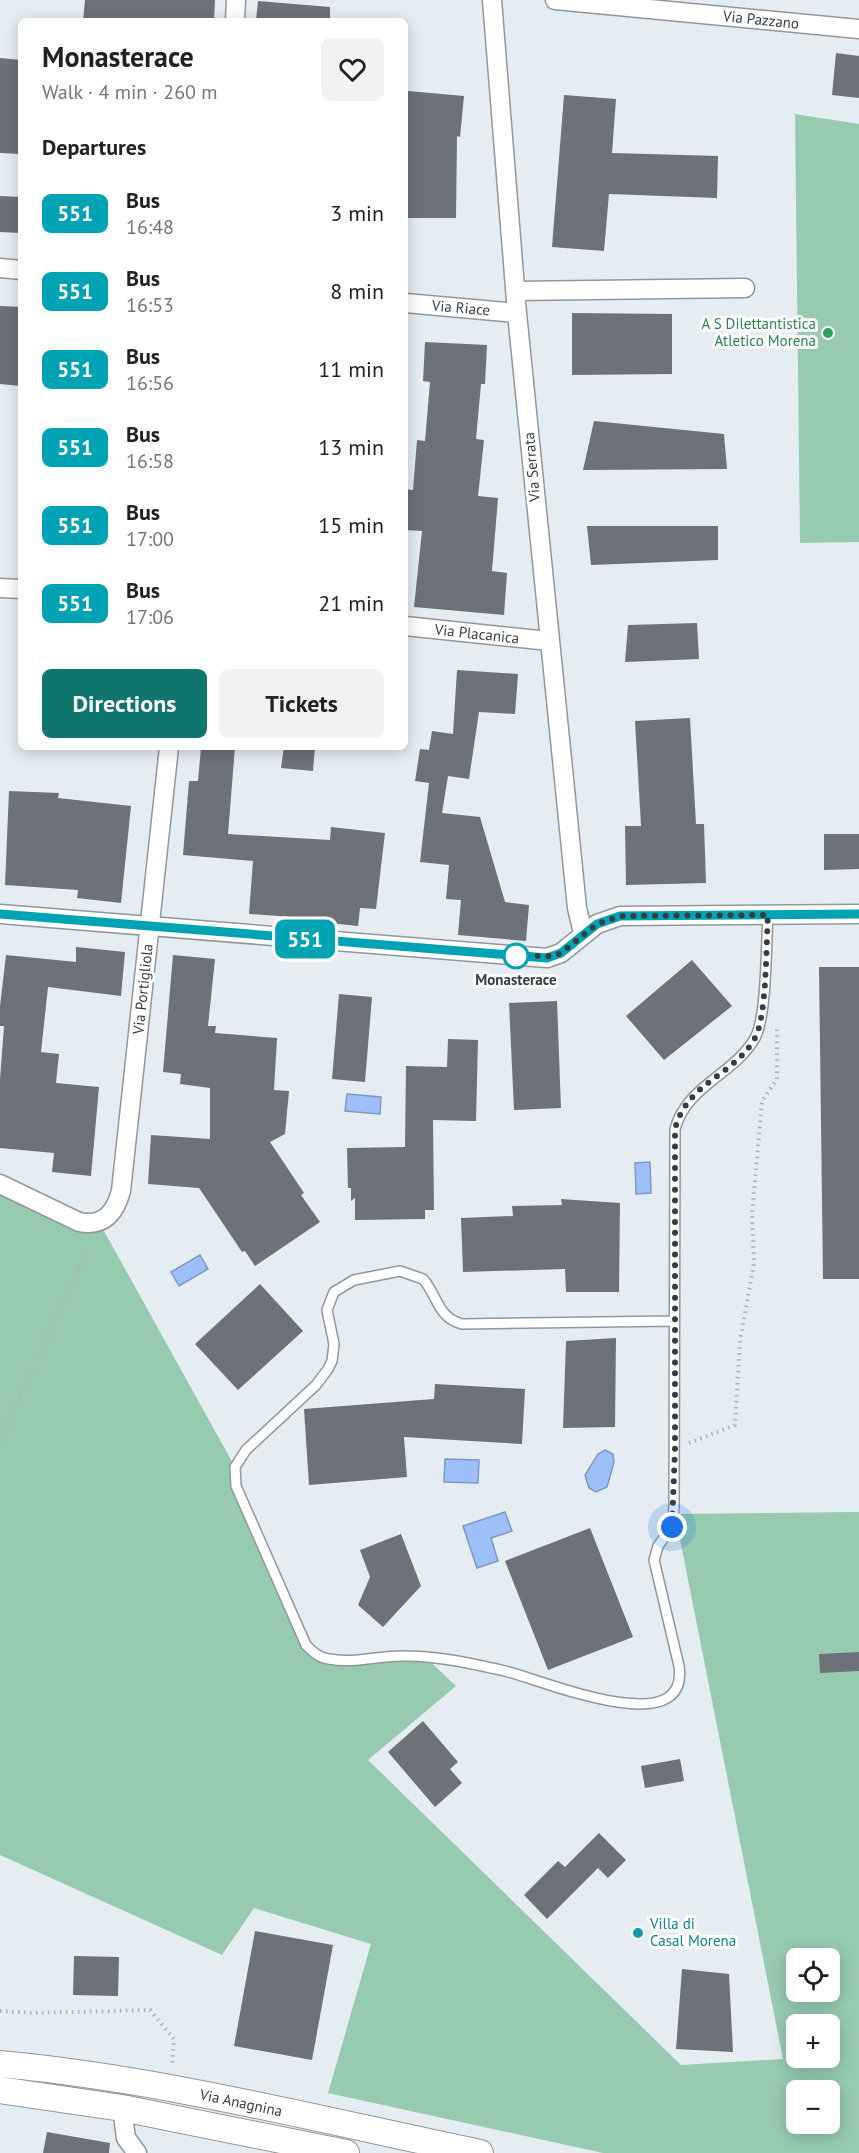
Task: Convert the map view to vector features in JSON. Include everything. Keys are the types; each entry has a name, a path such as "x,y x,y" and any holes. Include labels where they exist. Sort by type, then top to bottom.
{"main road":[{"name":"Via Anagnina","path":"0,2064 102,2075 480,2153"},
{"name":"Via Anagnina","path":"0,2090 123,2108 346,2153"}],"street":[{"path":"235,18 236,0"},
{"name":"Via Serrata","path":"492,0 517,313 577,908 583,933"},
{"name":"Via Pazzano","path":"555,0 859,29"},
{"path":"0,268 18,270"},
{"path":"515,291 745,288"},
{"name":"Via Riace","path":"408,303 517,313"},
{"path":"0,588 18,590"},
{"name":"Via Placanica","path":"408,626 549,641"},
{"name":"Via Portigliola","path":"99,1222 105,1220 115,1210 121,1191 169,750"},
{"path":"0,914 150,928 547,958 561,953 583,933 605,920 620,916 859,914"},
{"path":"0,1184 71,1220 86,1224 99,1222"},
{"path":"123,2108 126,2138 137,2153"}],"lane":[{"path":"674,1321 462,1324 447,1318 436,1304 428,1285 416,1275 400,1271 354,1280 334,1292 327,1311 334,1352 328,1369 316,1385 246,1450 234,1467 234,1476 303,1640 312,1652 320,1657 347,1661 406,1656 458,1662 507,1672 596,1699 656,1703 673,1696 680,1683 679,1666 654,1560 658,1546 672,1527 675,1449 675,1129 680,1111 693,1095 746,1051 756,1036 762,1016 768,915"}],"path":[{"path":"675,1449 735,1425 740,1341 754,1263 752,1215 757,1143 762,1101 777,1079 777,1023"},
{"path":"0,1441 99,1222"},
{"path":"0,2011 33,2013 150,2010 174,2039 171,2088"}],"green space":[{"name":"A S Dilettantistica Atletico Morena","path":"795,114 859,124 859,542 800,543"},
{"path":"0,1184 99,1222 235,1467 303,1640 320,1657 422,1654 456,1686 368,1760 681,2065 783,2059 675,1514 859,1512 859,2153 603,2153 328,2093 371,1944 254,1908 222,1955 0,1855"}],"water":[{"path":"347,1094 381,1097 380,1114 345,1111"},
{"path":"650,1162 651,1193 636,1194 635,1163"},
{"path":"200,1255 208,1269 179,1286 171,1272"},
{"path":"605,1450 613,1454 614,1462 607,1487 596,1492 589,1488 585,1475 598,1454"},
{"path":"445,1459 479,1460 478,1483 444,1482"},
{"path":"505,1512 512,1531 491,1538 498,1561 477,1568 463,1526"}],"building":[{"path":"85,0 215,0 214,18 83,18"},
{"path":"258,1 330,7 330,18 256,18"},
{"path":"836,53 859,56 859,98 832,95"},
{"path":"0,58 18,60 18,154 0,153"},
{"path":"408,91 464,96 460,137 457,136 456,218 408,218"},
{"path":"564,95 616,99 612,153 718,156 717,198 609,194 604,251 552,247"},
{"path":"0,196 18,197 18,233 0,232"},
{"path":"0,306 18,307 18,386 0,384"},
{"path":"572,313 672,314 672,374 572,375"},
{"path":"425,342 487,345 485,384 481,384 476,439 484,440 478,496 498,498 492,571 507,573 504,615 414,607 422,531 408,530 408,489 413,490 417,440 425,441 430,382 423,381"},
{"path":"594,421 724,434 727,469 583,470"},
{"path":"587,526 718,526 718,560 591,565"},
{"path":"697,623 699,659 625,662 628,625"},
{"path":"457,670 518,674 515,714 479,712 469,779 448,776 442,813 480,817 505,902 529,905 526,941 458,935 461,900 446,899 449,865 420,862 429,783 415,781 420,749 429,750 432,731 453,734"},
{"path":"690,718 696,824 704,824 706,883 626,885 625,826 641,826 635,721"},
{"path":"201,750 235,750 228,834 330,840 331,827 385,833 376,909 360,908 358,926 320,922 321,919 249,914 253,861 183,855 189,781 198,781"},
{"path":"284,750 315,750 313,771 281,768"},
{"path":"9,791 59,793 58,798 131,806 121,903 77,898 78,890 5,885"},
{"path":"824,834 859,834 859,869 824,870"},
{"path":"76,947 125,952 121,996 48,987 41,1052 59,1054 56,1083 99,1087 91,1176 52,1172 54,1153 0,1148 0,1079 4,1026 0,1026 0,1006 6,955 76,962"},
{"path":"173,955 215,959 208,1026 216,1026 215,1033 277,1038 274,1090 289,1091 285,1134 270,1142 304,1193 301,1195 320,1222 255,1266 245,1251 242,1252 199,1188 148,1184 151,1135 210,1139 210,1088 180,1084 181,1074 163,1072"},
{"path":"692,960 732,1006 664,1060 626,1016"},
{"path":"819,967 859,967 859,1279 823,1279"},
{"path":"339,994 372,997 365,1082 332,1079"},
{"path":"557,1001 561,1108 514,1110 509,1003"},
{"path":"448,1039 478,1040 476,1121 433,1120 434,1210 425,1210 425,1219 355,1220 355,1198 351,1201 351,1188 348,1188 347,1148 405,1147 406,1066 447,1067"},
{"path":"561,1199 620,1203 619,1292 566,1292 565,1269 463,1272 461,1218 513,1216 512,1206 562,1205"},
{"path":"260,1284 303,1331 238,1390 195,1344"},
{"path":"616,1338 615,1427 563,1428 566,1341"},
{"path":"435,1384 525,1389 522,1444 404,1437 407,1477 309,1485 304,1409 434,1399"},
{"path":"590,1528 633,1637 548,1670 505,1561"},
{"path":"401,1534 421,1586 383,1627 358,1605 370,1577 360,1550"},
{"path":"859,1652 859,1671 820,1673 819,1654"},
{"path":"423,1721 458,1762 450,1769 462,1783 435,1807 388,1752"},
{"path":"680,1759 684,1781 645,1788 641,1766"},
{"path":"599,1833 626,1860 608,1878 598,1868 547,1919 524,1895 558,1861 565,1867"},
{"path":"255,1931 333,1945 312,2060 234,2046"},
{"path":"74,1956 119,1957 118,1996 73,1995"},
{"path":"682,1969 729,1974 733,2052 676,2049"},
{"path":"47,2132 110,2143 109,2153 43,2153"}],"bus line":[{"name":"551","path":"0,914 150,928 547,958 567,949 583,933 597,924 620,916 859,914"}],"place":[{"name":"A S Dilettantistica Atletico Morena","path":"828,333"},
{"name":"Monasterace","path":"516,956"},
{"name":"Villa di Casal Morena","path":"638,1933"}],"route":[{"path":"516,956 547,958 554,956 567,949 583,933 597,924 620,916 768,915 762,1016 756,1036 740,1057 699,1089 686,1103 680,1111 675,1129 675,1449 672,1527"}]}
